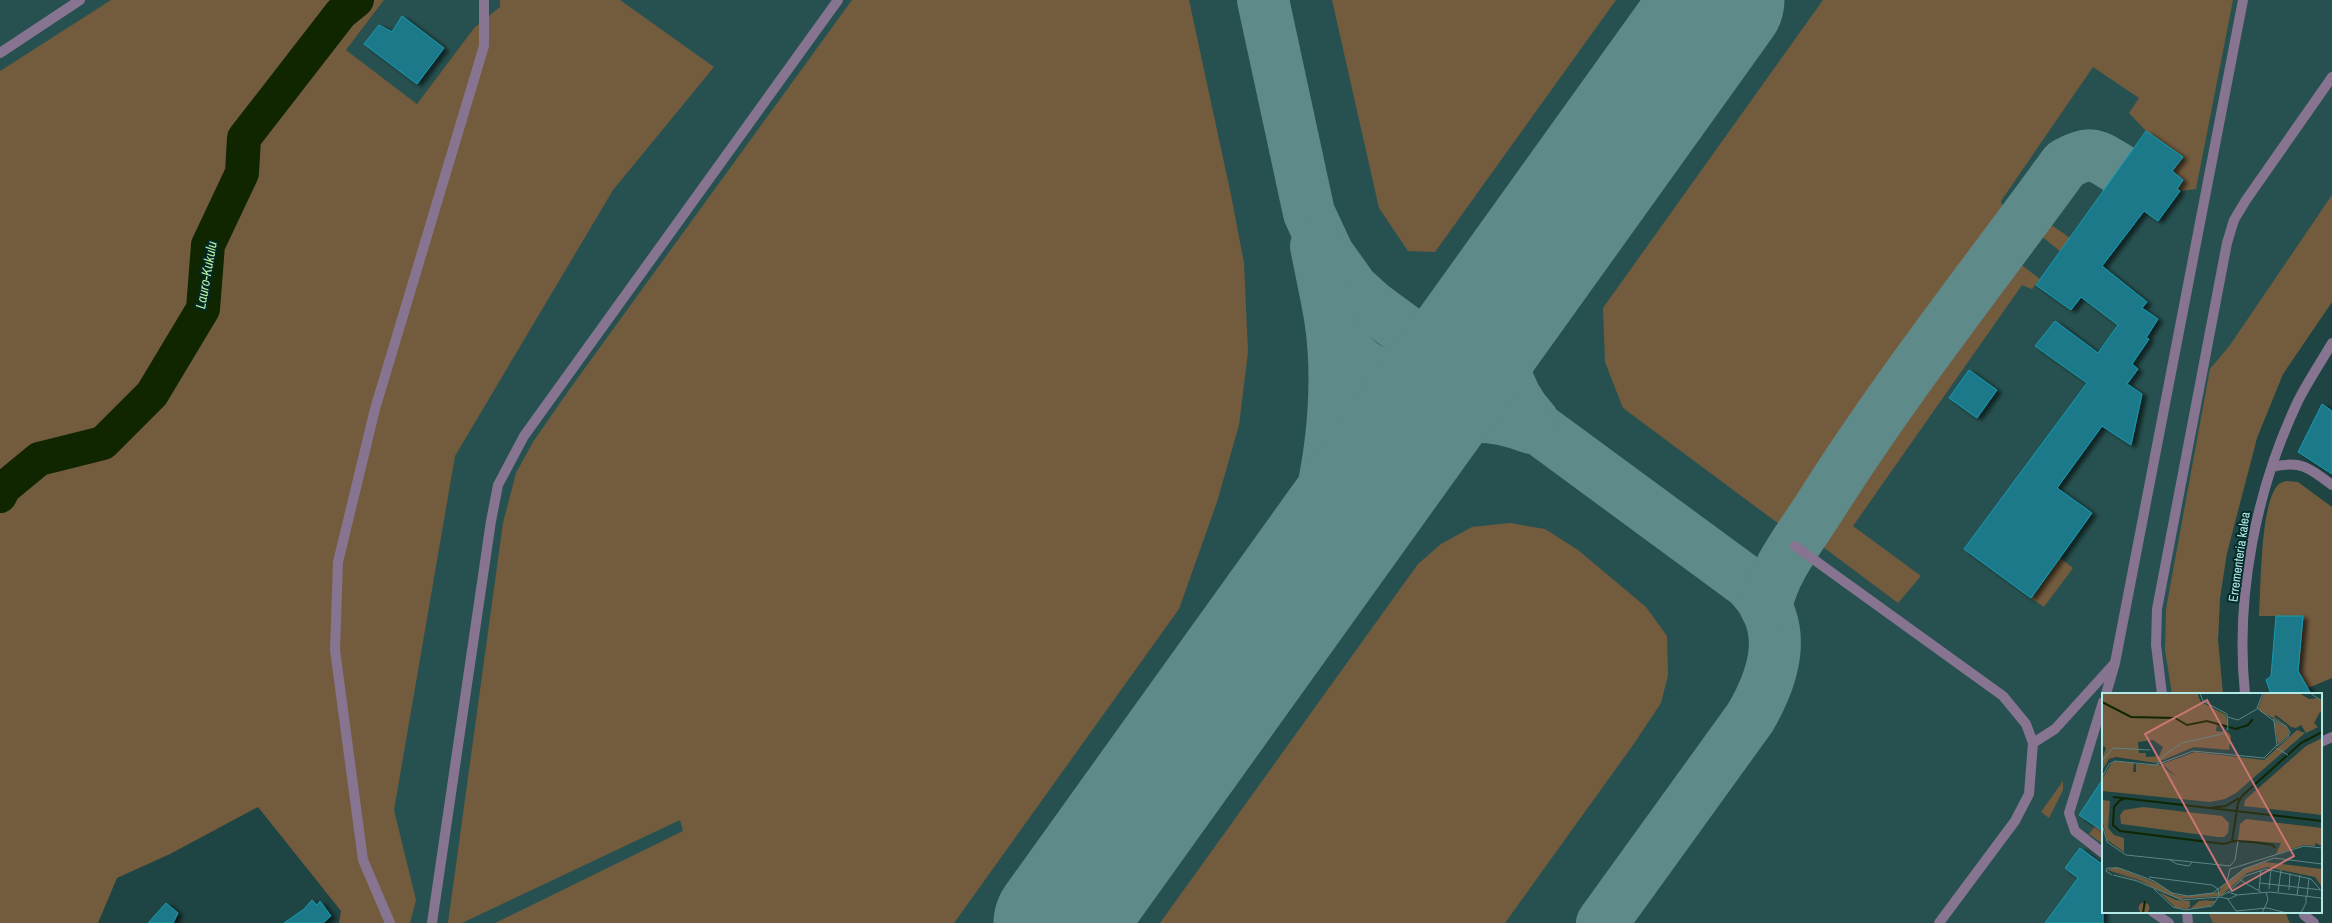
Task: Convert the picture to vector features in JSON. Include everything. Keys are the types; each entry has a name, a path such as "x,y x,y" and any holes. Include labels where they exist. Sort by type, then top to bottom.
{"street":[{"path":"0,53 80,0"},
{"path":"390,923 363,860 335,650 338,562 375,408 484,46 484,0"},
{"path":"432,923 491,521 498,484 524,436 838,0"},
{"path":"2106,693 2115,663 2243,0"},
{"path":"2162,693 2156,645 2157,609 2227,243 2234,220 2246,200 2332,77"},
{"name":"Errementeria kalea","path":"2245,693 2243,650 2250,552 2261,499 2298,400 2332,343"},
{"path":"2272,467 2290,463 2311,469 2332,484"},
{"path":"1795,546 2003,696 2026,724 2033,743 2029,794 2015,821 1939,923"},
{"path":"2033,743 2055,729 2115,663"},
{"path":"2102,705 2069,813 2075,831 2102,852"},
{"path":"2322,742 2332,737"},
{"path":"2154,913 2169,923"},
{"path":"2187,913 2188,923"},
{"path":"2304,917 2314,923"}],"shaded area":[{"path":"0,0 111,0 0,71"},
{"path":"111,0 384,0 346,50 417,104 474,28 500,7 500,0 620,0 714,67 613,190 455,456 394,810 416,900 410,923 339,923 341,911 258,807 170,854 117,878 98,923 0,923 0,71"},
{"path":"384,0 2332,0 2332,302 2283,374 2257,438 2227,553 2220,598 2218,640 2223,693 2102,693 2102,913 2285,913 2290,923 374,923 473,29 417,104 346,50"},
{"path":"852,0 1189,0 1244,263 1248,352 1239,425 1217,502 1179,609 954,923 495,923 683,831 680,820 462,923 448,923 503,523 516,473 533,442 569,390"},
{"path":"1332,0 1616,0 1435,252 1408,251 1379,208"},
{"path":"1823,0 2233,0 2196,189 2180,191 2177,189 2183,180 2172,171 2183,157 2146,131 2129,113 2139,98 2093,67 2001,201 2008,221 1887,388 1791,533 1623,408 1605,362 1603,308"},
{"path":"2332,195 2332,302 2283,374 2257,438 2227,553 2220,598 2218,640 2223,693 2172,693 2165,650 2166,609 2210,369 2230,345"},
{"path":"2040,217 2070,238 2060,251 2036,232 2033,227"},
{"path":"2010,256 2040,279 2032,289 2022,285 1853,526 1921,576 1898,603 1811,538 1907,394"},
{"path":"2286,481 2298,482 2332,507 2332,678 2308,688 2298,671 2303,616 2259,616 2262,548 2268,510 2272,495 2278,485"},
{"path":"1510,523 1545,529 1578,550 1646,607 1667,636 1668,675 1661,703 1633,745 1505,923 1160,923 1418,564 1441,544 1472,527"},
{"path":"2060,558 2073,568 2044,607 2031,598"},
{"path":"2063,781 2063,790 2049,818 2041,812"},
{"path":"2095,826 2102,829 2102,843 2089,834"},
{"path":"2208,913 2285,913 2290,923 2213,923"}],"building":[{"path":"402,16 444,48 417,84 364,44 379,25 392,32"},
{"path":"2146,131 2183,157 2172,171 2183,180 2177,189 2180,191 2158,221 2144,211 2102,266 2147,302 2142,308 2158,319 2146,338 2149,339 2132,364 2138,369 2127,384 2142,394 2131,445 2102,426 2057,488 2092,513 2031,598 1964,549 2087,383 2035,346 2055,321 2098,353 2118,325 2081,297 2071,310 2036,285"},
{"path":"1969,370 1997,390 1977,418 1949,398"},
{"path":"2322,404 2332,411 2332,474 2298,452"},
{"path":"2276,616 2303,616 2298,671 2310,693 2271,693 2266,680 2271,676"},
{"path":"2102,780 2102,830 2079,815"},
{"path":"2080,848 2102,864 2103,923 2045,923 2078,878 2065,868"},
{"path":"312,900 317,905 320,901 331,916 323,923 284,923 304,909"},
{"path":"166,903 178,913 173,923 148,923"}],"waterway":[{"name":"Lauro-Kukulu","path":"0,496 4,488 39,459 103,443 152,394 203,309 208,245 242,173 244,138 341,13 357,0"}],"taxiway":[{"path":"1263,0 1309,213 1328,254 1353,289 1373,307 1747,582 1761,598 1769,614 1774,631 1775,648 1772,666 1767,683 1750,718 1602,923"},
{"path":"1766,608 1781,567 1879,417 1940,332 2065,164 2087,155 2098,157 2119,169"},
{"path":"1249,656 1272,616 1306,546 1315,521 1327,465 1334,407 1334,350 1331,324 1316,246"},
{"path":"1519,280 1509,298 1503,320 1502,351 1504,367 1515,396 1533,421"},
{"path":"1331,324 1343,345 1358,361 1374,371 1391,376 1410,377 1429,372 1448,363 1468,350"},
{"path":"1383,469 1407,440 1424,428 1438,422 1454,418 1485,417 1501,419 1531,428"}],"runway":[{"path":"1058,923 1720,0"}]}
